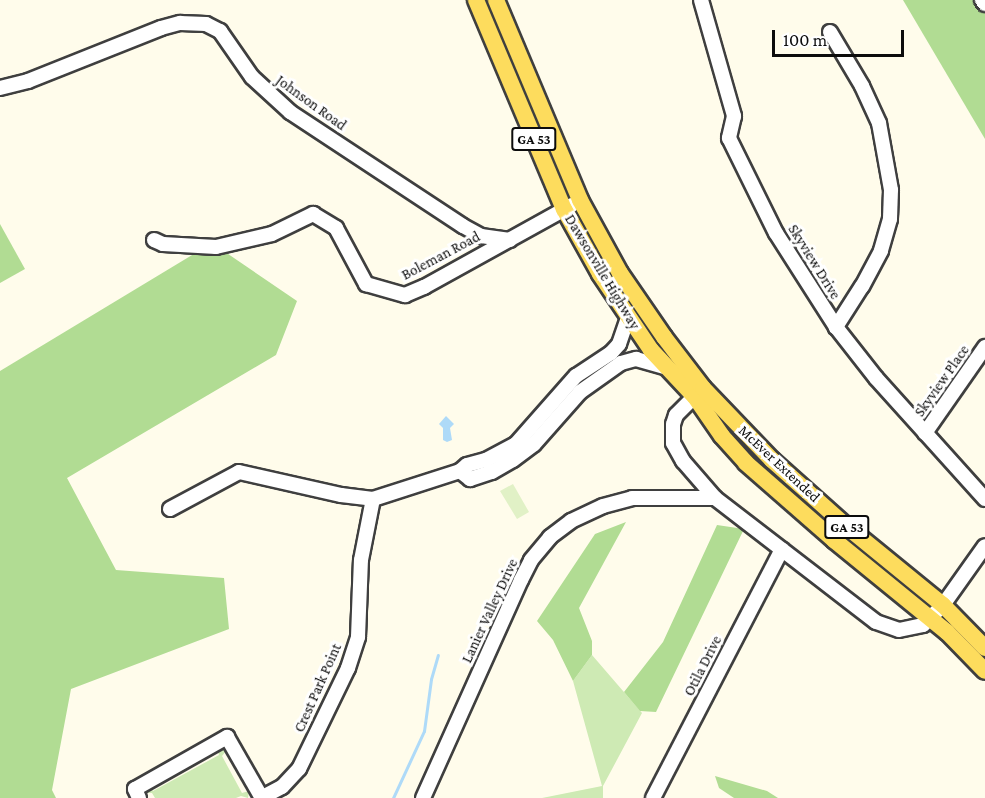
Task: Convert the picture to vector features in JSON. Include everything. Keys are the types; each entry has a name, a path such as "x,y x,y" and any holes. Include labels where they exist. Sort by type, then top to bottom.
{"main road":[{"name":"Dawsonville Highway","path":"476,0 564,209 583,246 628,318 668,368 699,393"},
{"name":"Dawsonville Highway","path":"496,0 580,200 620,273 699,393 722,436 746,463 834,540 932,619 985,671"},
{"name":"McEver Extended","path":"699,393 846,526 943,605"},
{"name":"GA 53","path":"943,605 985,648"}],"street":[{"name":"Skyview Drive","path":"700,0 735,116 729,138 776,233 836,327 925,433 985,498"},
{"path":"982,0 985,4"},
{"name":"Johnson Road","path":"0,88 28,81 161,28 180,23 206,24 220,31 252,77 290,112 481,236 510,240"},
{"path":"830,32 862,86 879,123 891,190 890,219 881,251 836,327"},
{"name":"Boleman Road","path":"154,240 163,244 216,248 272,234 313,214 336,228 366,284 405,295 424,287 480,253 510,240 580,200"},
{"path":"489,466 508,448 524,444 576,376 611,353 618,344 628,318"},
{"name":"Skyview Place","path":"925,433 985,347"},
{"path":"170,509 239,472 341,495 373,499 460,471 470,479 524,444 580,392 621,363 636,358 668,368"},
{"path":"593,365 602,377"},
{"path":"699,393 676,415 673,424 673,444 682,461 716,498 888,628 899,630 913,628 932,619 985,546"},
{"name":"Lanier Valley Drive","path":"423,798 521,580 531,560 550,537 571,521 603,506 632,498 716,498"},
{"name":"Crest Park Point","path":"139,798 135,789 227,737 262,798 282,788 299,770 348,668 358,637 361,560 373,499"},
{"name":"Otila Drive","path":"653,798 782,549"}],"green space":[{"path":"903,0 985,0 985,139"},
{"path":"0,224 25,269 0,283"},
{"path":"212,243 297,301 276,355 67,478 116,570 224,578 229,629 71,689 52,790 56,798 0,798 0,371"},
{"path":"513,484 529,512 517,519 500,491"},
{"path":"626,522 579,608 592,641 592,655 573,681 553,640 537,621 595,534"},
{"path":"717,525 744,529 656,712 640,711 624,692 663,642"},
{"path":"592,655 642,713 603,786 603,798 542,798 602,786 573,681"},
{"path":"217,749 227,750 222,756 242,793 249,791 248,798 241,796 236,798 155,798 152,793 145,793 150,786 153,791 219,755"},
{"path":"715,776 767,791 778,798 734,798 719,788"}],"water":[{"path":"446,416 454,424 450,428 452,440 447,442 443,440 443,428 439,424"}],"waterway":[{"path":"393,798 424,731 431,679 438,655"}]}
